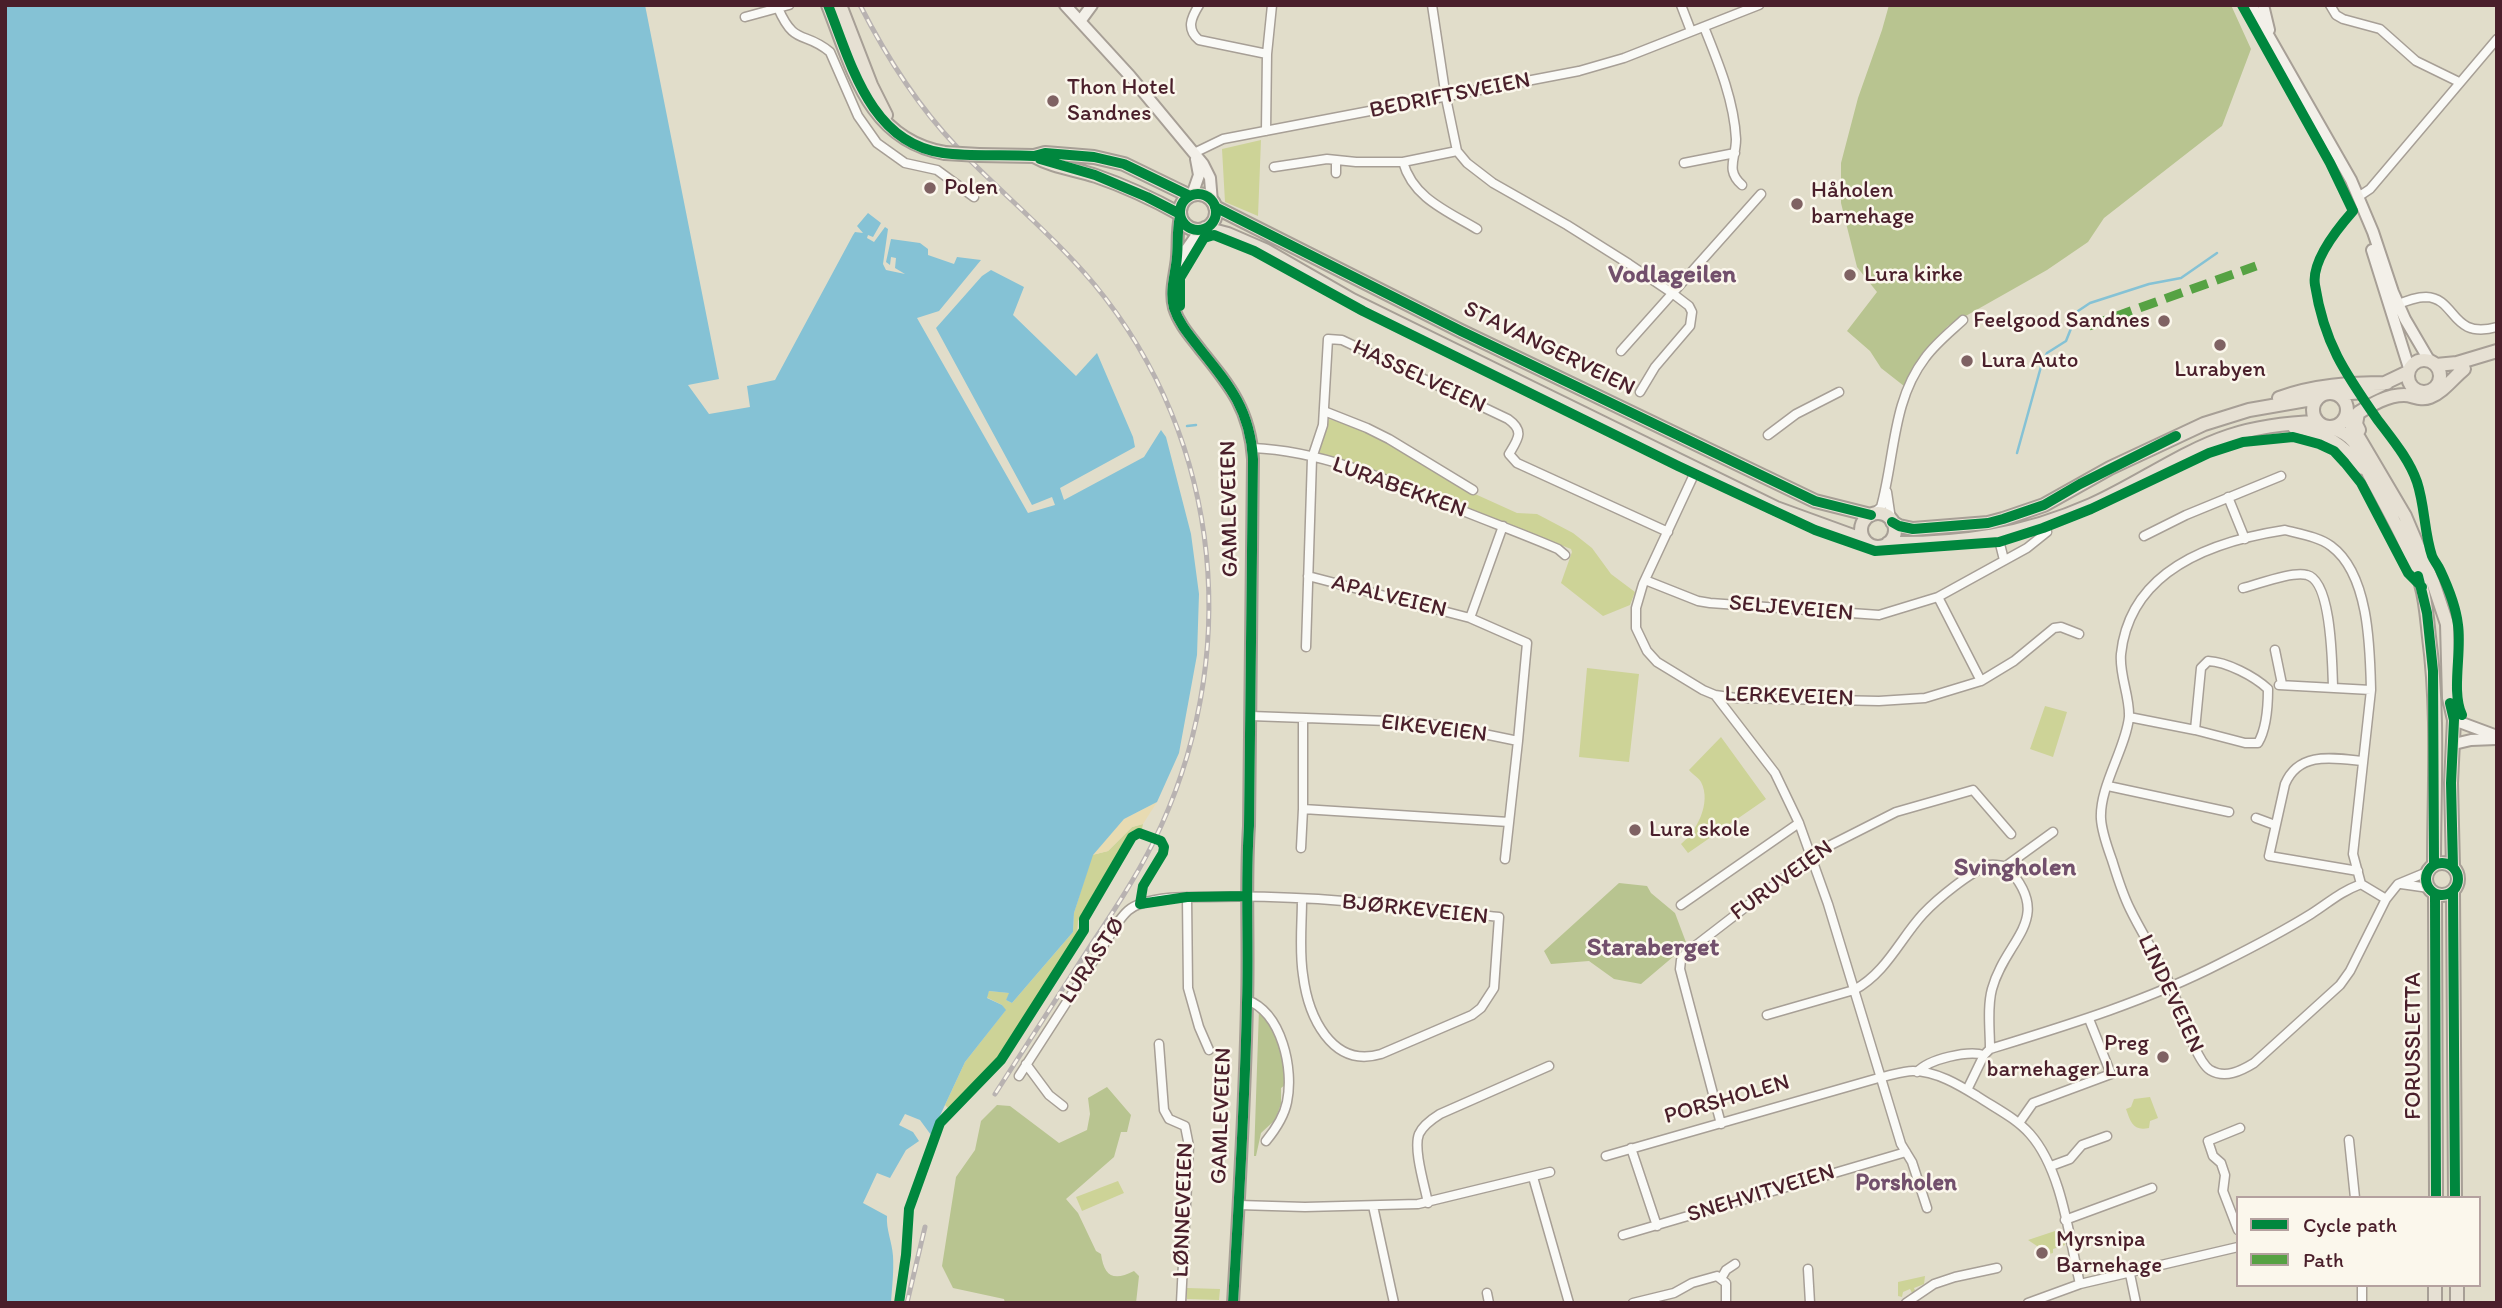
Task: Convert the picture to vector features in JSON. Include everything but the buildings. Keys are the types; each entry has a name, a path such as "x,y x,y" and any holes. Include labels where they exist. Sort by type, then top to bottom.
{"main road":[{"path":"828,5 862,89 880,118 895,131"},
{"path":"840,5 874,92 895,131"},
{"path":"1065,5 1081,20 1203,164 1210,178 1215,217 1203,229"},
{"path":"1081,20 1092,5"},
{"path":"2251,5 2336,152 2373,232 2409,370 2408,382 2414,390"},
{"path":"2263,5 2269,33"},
{"name":"STAVANGERVEIEN","path":"895,131 917,145 945,153 1034,156 1045,153 1094,157 1124,164 1191,196 1203,195 1213,204 1461,331 1804,496 1873,514"},
{"path":"1180,215 1182,204 1191,196 1199,175 1195,154"},
{"name":"STAVANGERVEIEN","path":"1034,156 1044,162 1095,176 1147,197 1180,215 1186,225 1227,234 1263,249 1352,300 1776,508 1864,540"},
{"name":"GAMLEVEIEN","path":"1180,215 1176,235 1177,263 1172,279 1173,305 1178,319 1237,397 1248,423 1253,448 1247,1000 1233,1303"},
{"name":"GAMLEVEIEN","path":"1177,263 1203,229"},
{"path":"2394,306 2440,376 2439,382"},
{"path":"2325,424 2313,410 2318,398 2323,394 2366,392 2409,370 2418,361 2457,363 2497,351"},
{"path":"2387,383 2307,389 2204,424 2166,440 2044,505 1988,523 1913,528 1899,526 1886,515 1873,514 1861,525 1864,540 1875,546 1998,536 2089,505 2207,445 2238,433 2283,423 2337,425 2347,415 2376,398 2399,390 2431,391 2439,382 2464,369 2497,359"},
{"path":"2373,459 2356,424 2358,414 2385,399 2406,394 2427,399 2440,392 2464,369"},
{"path":"2336,394 2345,403 2347,415"},
{"path":"2249,410 2318,398"},
{"name":"FORUSSLETTA","path":"2347,415 2405,516 2447,624 2449,698 2454,720 2451,783 2453,867 2458,877 2453,891 2455,1196"},
{"name":"FORUSSLETTA","path":"2325,424 2351,438 2358,447 2416,569 2427,613 2435,711 2431,869 2426,878 2432,891 2436,1196"},
{"path":"2238,433 2288,426 2306,429 2336,441 2370,477"},
{"path":"1888,543 1894,531 1891,520"},
{"path":"2454,720 2497,738"},
{"path":"2454,744 2497,738"},
{"path":"2431,869 2444,863 2453,867"},
{"path":"2432,891 2445,895 2453,891"}],"street":[{"path":"745,18 789,5"},
{"path":"1199,5 1191,18 1190,27 1199,40 1267,54"},
{"path":"1266,131 1267,54 1272,5"},
{"path":"1432,5 1457,150 1477,172 1493,183 1567,225 1689,306 1693,319 1690,326 1655,367 1640,392"},
{"path":"1681,5 1691,31"},
{"name":"BEDRIFTSVEIEN","path":"1195,154 1223,139 1579,71 1624,58 1759,5"},
{"path":"2330,5 2336,15 2379,29 2416,61 2459,82"},
{"path":"780,6 790,30 830,52 858,116 877,143 896,158 937,170 974,197"},
{"path":"1704,27 1730,102 1736,139 1734,177 1742,185"},
{"path":"2358,197 2370,189 2497,39"},
{"path":"1274,167 1336,160 1403,162 1457,150"},
{"path":"1684,163 1735,153"},
{"path":"1336,160 1336,173"},
{"path":"1403,162 1406,174 1420,193 1477,229"},
{"path":"1621,351 1761,194"},
{"path":"2394,306 2427,297 2442,304 2469,328 2483,331 2497,327"},
{"path":"1873,514 1881,507 1902,403 1913,376 1925,357 1963,320"},
{"name":"HASSELVEIEN","path":"1312,458 1323,425 1328,339 1342,340 1517,425 1519,430 1509,454 1517,463 1668,532"},
{"path":"1768,435 1796,414 1839,392"},
{"path":"1324,411 1389,439 1473,489"},
{"name":"LURABEKKEN","path":"1253,448 1271,449 1347,466 1503,526 1558,549 1565,555"},
{"name":"APALVEIEN","path":"1306,647 1312,458"},
{"name":"LERKEVEIEN","path":"1697,468 1645,580 1636,608 1636,619 1639,638 1657,662 1715,695 1736,698 1898,701 1949,692 1981,681 2014,661 2054,628 2061,627 2079,634"},
{"path":"2144,536 2186,515 2281,476"},
{"path":"1887,486 1891,520"},
{"path":"2228,497 2245,539"},
{"name":"APALVEIEN","path":"1470,618 1503,526"},
{"name":"LINDEVEIEN","path":"2361,884 2353,854 2371,690 2361,594 2347,563 2331,546 2285,530 2195,555 2173,567 2137,607 2127,628 2121,655 2129,718 2101,813 2103,833 2129,907 2171,986 2201,1061 2211,1071 2228,1074 2242,1070 2312,1012 2340,985 2350,971 2386,899 2398,884"},
{"name":"SELJEVEIEN","path":"1645,580 1698,601 1866,615 1896,611 1938,597 2027,548 2047,532"},
{"path":"1998,536 2004,560"},
{"path":"2244,588 2302,574 2314,578 2324,602 2332,642 2333,686"},
{"name":"APALVEIEN","path":"1308,576 1470,618 1527,643 1524,695"},
{"path":"1938,597 1981,681"},
{"path":"2275,650 2281,684 2371,690"},
{"path":"2129,718 2195,730 2245,743 2258,743 2268,689 2253,678 2208,661 2201,668 2195,730"},
{"name":"EIKEVEIEN","path":"1251,716 1425,723 1518,741 1524,695"},
{"path":"1715,695 1775,773 1799,823 1902,1144 1912,1162 1927,1208"},
{"path":"1301,848 1303,718"},
{"path":"1506,859 1518,741"},
{"path":"2358,871 2269,856 2289,775 2298,766 2320,758 2363,761"},
{"path":"1973,778 1973,790 1988,815 2011,834"},
{"path":"2108,786 2229,812"},
{"name":"FURUVEIEN","path":"1721,1124 1680,969 1681,960 1697,944 1812,857 1863,826 1896,812 1973,790"},
{"path":"1303,809 1509,822"},
{"path":"2256,818 2275,825"},
{"path":"1681,905 1799,823"},
{"path":"1767,1014 1854,990 1877,973 1923,914 1943,897 1989,866 2006,866 2053,832"},
{"path":"1967,1090 1987,1052 1992,986 2028,913 2026,894 2006,866"},
{"path":"2398,884 2431,869"},
{"path":"2361,884 2386,899"},
{"name":"PORSHOLEN","path":"1917,1072 1924,1064 1973,1052 1987,1052 2089,1018 2181,983 2286,929 2340,892 2361,884"},
{"path":"2398,884 2432,891"},
{"name":"LURASTØ","path":"1019,1076 1109,935 1129,909 1156,900 1248,896"},
{"name":"BJØRKEVEIEN","path":"1248,896 1302,899 1499,916 1494,988 1487,1001 1472,1015 1381,1054 1365,1058 1342,1051 1334,1046 1320,1028 1308,997 1302,963 1302,899"},
{"path":"1187,897 1188,988 1209,1051"},
{"name":"GAMLEVEIEN","path":"1247,1000 1263,1008 1270,1018 1285,1053 1289,1071 1285,1109 1266,1142"},
{"path":"2019,1123 2033,1103 2111,1074 2089,1018"},
{"name":"LØNNEVEIEN","path":"1159,1044 1164,1110 1169,1119 1185,1126 1189,1146 1181,1303"},
{"path":"1026,1065 1049,1095 1063,1105"},
{"path":"1429,1203 1417,1145 1419,1135 1427,1122 1549,1066"},
{"name":"PORSHOLEN","path":"1606,1156 1882,1077 1917,1072 1945,1079 2019,1123 2039,1146 2051,1166 2080,1284"},
{"path":"2236,1225 2223,1191 2225,1175 2221,1163 2213,1156 2208,1141 2240,1128"},
{"path":"2051,1166 2070,1159 2082,1145 2107,1136"},
{"path":"2349,1140 2355,1196"},
{"name":"SNEHVITVEIEN","path":"1631,1148 1657,1226"},
{"name":"SNEHVITVEIEN","path":"1623,1235 1906,1152"},
{"path":"1239,1205 1305,1208 1429,1203 1550,1172"},
{"path":"1533,1177 1568,1303"},
{"path":"2065,1220 2152,1188"},
{"path":"1373,1206 1394,1303"},
{"path":"2028,1303 2080,1284 2236,1248"},
{"path":"1721,1277 1735,1264"},
{"path":"1906,1303 1934,1284 1997,1268"},
{"path":"1808,1269 1810,1303"},
{"path":"2130,1274 2136,1303"},
{"path":"1633,1303 1674,1293 1703,1279 1717,1276 1726,1283 1726,1303"},
{"path":"1487,1293 1489,1303"}],"green space":[{"path":"1889,5 2231,5 2251,49 2222,126 2104,218 2088,242 2047,270 1948,326 1923,353 1904,386 1881,368 1870,351 1847,331 1877,292 1857,267 1841,203 1841,163 1858,98"},
{"path":"1261,140 1258,216 1225,202 1222,149"},
{"path":"1329,419 1375,434 1475,494 1517,513 1537,514 1573,533 1592,548 1611,574 1635,592 1630,605 1603,616 1561,583 1571,549 1319,454"},
{"path":"1587,668 1639,674 1629,762 1579,757"},
{"path":"2045,706 2067,712 2053,757 2030,749"},
{"path":"1721,737 1766,799 1688,853 1681,844 1697,825 1705,799 1701,782 1689,770"},
{"path":"1143,824 1142,829 1134,830 1128,835 1078,921 1077,934 996,1061 950,1110 945,1105 965,1062 1005,1011 1002,1005 986,997 989,991 1010,993 1006,1000 1012,1003 1073,932 1074,913 1092,855 1108,851 1132,827"},
{"path":"1619,883 1647,886 1651,893 1675,913 1687,945 1641,984 1614,979 1589,961 1551,964 1544,951"},
{"path":"1259,1009 1271,1026 1279,1045 1284,1064 1285,1085 1281,1088 1281,1104 1275,1120 1261,1133 1254,1156"},
{"path":"1107,1087 1131,1115 1127,1132 1121,1132 1114,1157 1066,1199 1078,1213 1096,1251 1101,1254 1107,1272 1120,1276 1134,1271 1139,1276 1136,1303 1005,1303 1004,1299 953,1288 942,1266 956,1177 975,1150 981,1121 997,1105 1010,1106 1059,1143 1087,1130 1090,1114 1088,1098"},
{"path":"2150,1097 2158,1118 2150,1121 2149,1128 2136,1127 2126,1109 2131,1107 2134,1099"},
{"path":"1118,1181 1124,1193 1082,1211 1076,1197"},
{"path":"2061,1229 2065,1245 2053,1249 2053,1253 2042,1256 2037,1246 2028,1240"},
{"path":"1925,1276 1924,1284 1914,1288 1916,1293 1913,1295 1910,1289 1903,1292 1902,1297 1898,1296 1898,1282"},
{"path":"1187,1288 1220,1289 1219,1300 1187,1299"}],"sand":[{"path":"1157,802 1143,824 1132,827 1108,851 1092,855 1124,819"}],"water":[{"path":"5,5 645,5 719,379 688,385 709,414 750,407 747,386 775,380 853,235 855,232 863,233 857,226 868,213 881,223 873,237 868,235 867,238 874,242 885,227 888,229 883,264 886,270 905,274 895,268 896,258 891,257 890,265 886,262 891,239 920,243 928,249 928,255 954,264 957,257 981,260 939,311 917,318 1028,513 1055,505 1052,497 1032,505 936,328 982,276 991,270 1024,287 1013,315 1076,376 1097,353 1133,437 1135,447 1060,488 1064,500 1144,457 1161,430 1166,437 1191,534 1199,594 1197,655 1179,753 1157,802 1124,819 1093,855 1074,913 1073,932 1012,1003 1006,1000 1009,993 989,991 987,998 1006,1010 965,1062 931,1135 920,1120 905,1114 899,1125 913,1132 919,1141 906,1150 890,1178 877,1173 863,1203 887,1216 893,1256 891,1303 5,1303"}],"waterway":[{"name":"LURABEKKEN","path":"2017,453 2042,363 2047,353 2066,341 2078,311 2090,303 2149,284 2181,278 2217,253"},
{"name":"LURABEKKEN","path":"1187,426 1196,425"}],"railway":[{"path":"860,5 891,61 928,113 956,146 1078,266 1138,346 1171,412 1194,482 1206,554 1208,628 1200,701 1182,773 1153,843 1139,869 995,1094"},
{"path":"907,1303 925,1227"}],"marked path":[{"path":"2089,326 2256,266"}],"cycle path":[{"path":"828,5 855,75 867,97 897,134 918,146 954,154 1034,156 1045,153 1094,157 1124,164 1190,196"},
{"path":"2242,5 2330,163 2353,211 2327,245 2317,266 2315,285 2319,306 2337,356 2405,457 2417,482 2432,556 2449,590 2457,618 2457,695 2462,715"},
{"path":"1040,159 1095,175 1180,214"},
{"path":"1198,194 1210,200 1216,212 1210,224 1198,230 1186,224 1180,212 1186,200 1198,194"},
{"path":"1215,207 1461,331 1815,501 1871,515"},
{"path":"1180,216 1172,291 1174,308 1185,330 1237,400 1248,426 1253,459 1247,1003 1233,1303"},
{"path":"1180,306 1180,278 1204,238 1214,235 1254,251 1363,311 1678,466 1815,530 1875,551 1999,542 2091,509 2209,453 2243,442 2293,437 2334,451 2345,463 2361,483 2408,573 2422,587"},
{"path":"1892,522 1913,529 1988,523 2003,519 2044,505 2176,436"},
{"path":"2418,576 2427,613 2433,671 2434,865"},
{"path":"2450,703 2454,720 2451,783 2453,867"},
{"path":"899,1303 909,1209 940,1123 1001,1060 1084,930 1084,919 1132,837 1139,833 1161,841 1164,847 1143,886 1140,904 1187,897 1245,896"},
{"path":"2442,863 2453,868 2458,879 2453,890 2442,895 2431,890 2426,879 2431,868 2442,863"},
{"path":"2453,891 2455,1196"},
{"path":"2435,894 2436,1196"}],"place":[{"name":"Thon Hotel Sandnes","path":"1053,101"},
{"name":"Polen","path":"930,188"},
{"name":"Håholen barnehage","path":"1797,204"},
{"name":"Lura kirke","path":"1850,275"},
{"name":"Feelgood Sandnes","path":"2164,321"},
{"name":"Lurabyen","path":"2220,345"},
{"name":"Lura Auto","path":"1967,361"},
{"name":"Lura skole","path":"1635,830"},
{"name":"Preg barnehager Lura","path":"2163,1057"},
{"name":"Myrsnipa Barnehage","path":"2042,1253"}],"district":[{"name":"Vodlageilen","path":"1672,275"},
{"name":"Svingholen","path":"2015,868"},
{"name":"Staraberget","path":"1653,948"},
{"name":"Porsholen","path":"1906,1184"}]}
